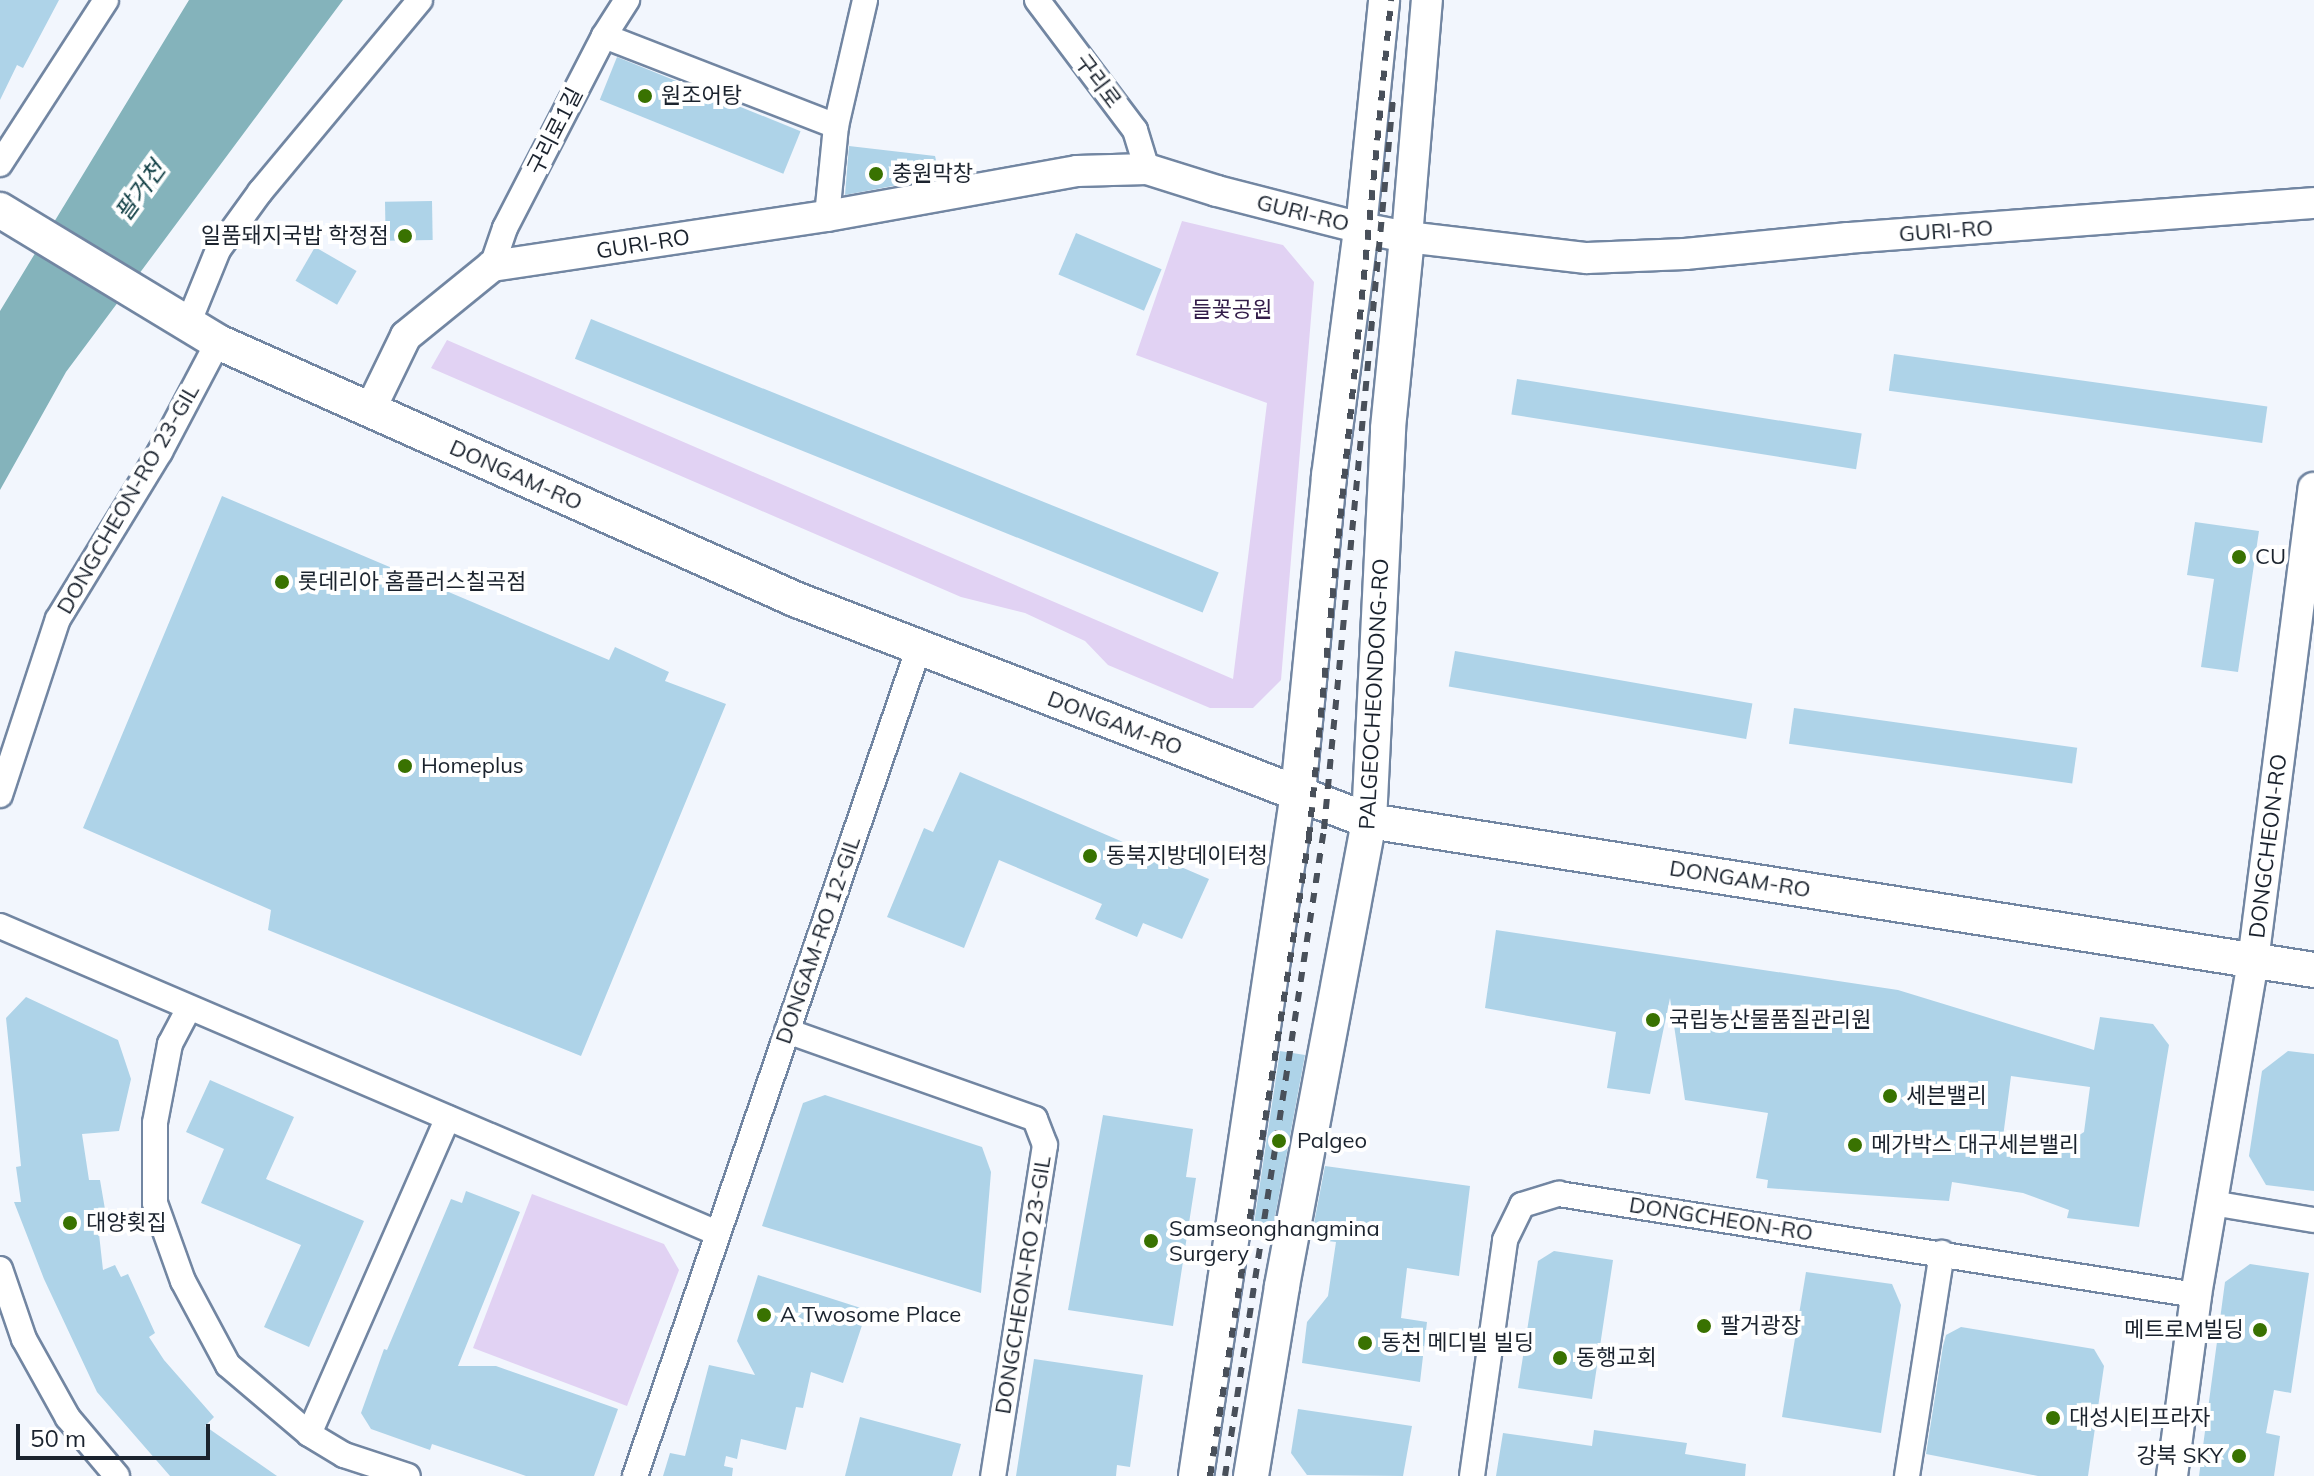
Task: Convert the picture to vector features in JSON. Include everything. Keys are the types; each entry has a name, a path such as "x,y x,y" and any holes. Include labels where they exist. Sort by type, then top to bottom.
{"main road":[{"name":"DONGAM-RO","path":"0,210 218,342 370,410 797,600 1369,821 2314,970"},
{"path":"1196,1476 1298,793 1329,476 1361,228"},
{"name":"PALGEOCHEONDONG-RO","path":"1251,1476 1282,1286 1369,821 1388,428 1407,237"}],"street":[{"path":"0,164 106,0"},
{"path":"188,324 218,250 260,192 420,0"},
{"name":"구리로1길","path":"492,266 505,228 604,36 627,0"},
{"path":"827,216 836,126 865,0"},
{"name":"구리로","path":"1037,0 1135,130 1147,169"},
{"path":"1361,228 1384,0"},
{"name":"PALGEOCHEONDONG-RO","path":"1407,237 1427,0"},
{"path":"604,36 836,126"},
{"name":"GURI-RO","path":"492,266 827,216 1077,171 1147,169 1217,191 1361,228 1407,237 1587,258 1685,254 1848,238 2314,203"},
{"path":"370,410 406,336 492,266"},
{"name":"DONGCHEON-RO 23-GIL","path":"0,795 58,619 160,452 218,342"},
{"name":"DONGCHEON-RO","path":"2172,1476 2196,1295 2253,961 2314,488"},
{"name":"DONGAM-RO 12-GIL","path":"635,1476 919,647"},
{"path":"0,926 717,1233"},
{"path":"189,1008 170,1044 155,1123 155,1203 183,1281 228,1365 309,1434 344,1455 408,1476"},
{"name":"DONGCHEON-RO 23-GIL","path":"787,1031 1035,1119 1045,1145 993,1476"},
{"path":"309,1434 448,1118"},
{"name":"DONGCHEON-RO","path":"1472,1476 1505,1240 1522,1205 1559,1194 2196,1295"},
{"path":"2212,1203 2314,1220"},
{"path":"1907,1476 1942,1253"},
{"path":"0,1269 24,1339 68,1418 117,1476"}],"green space":[{"name":"들꽃공원","path":"1182,221 1283,245 1314,282 1281,680 1253,708 1210,708 1108,665 1085,641 1025,613 961,597 431,368 447,340 1233,679 1267,403 1136,355"},
{"path":"532,1194 664,1244 679,1270 627,1406 473,1348"}],"water":[{"name":"팔거천","path":"189,0 343,0 66,372 0,490 0,311"}],"building":[{"path":"0,0 59,0 23,68 17,65 0,100"},
{"path":"617,57 801,131 783,174 600,100"},
{"path":"849,146 935,156 940,177 845,195"},
{"path":"432,201 433,240 386,241 385,202"},
{"path":"1076,233 1162,269 1144,311 1058,274"},
{"path":"315,247 357,271 337,305 296,281"},
{"path":"591,319 1219,573 1203,612 575,359"},
{"path":"1894,354 2267,406 2262,443 1889,391"},
{"path":"1517,379 1862,434 1856,469 1511,415"},
{"name":"Homeplus","path":"222,496 609,660 615,647 669,672 665,681 726,704 581,1056 268,930 271,910 83,828"},
{"path":"2195,522 2259,531 2238,672 2201,667 2214,579 2187,575"},
{"path":"1455,651 1752,703 1746,739 1449,686"},
{"path":"1794,708 2077,748 2072,783 1789,744"},
{"name":"동북지방데이터청","path":"960,772 1209,879 1182,939 1143,923 1137,937 1095,919 1102,904 999,860 964,948 887,917 924,828 933,832"},
{"name":"세븐밸리","path":"1496,930 1898,990 2094,1050 2100,1017 2153,1024 2169,1045 2139,1227 2067,1218 2069,1210 2023,1193 1952,1182 1949,1201 1767,1188 1768,1180 1756,1178 1768,1113 1685,1100 1670,998 1650,1094 1607,1088 1616,1032 1485,1008","holes":["2011,1076 2090,1087 2084,1132 2064,1145 2003,1137"]},
{"path":"26,997 118,1040 131,1079 119,1131 82,1134 89,1180 100,1180 107,1221 98,1225 103,1270 115,1265 121,1277 128,1274 155,1333 149,1337 164,1360 214,1417 205,1426 277,1476 170,1476 97,1392 44,1279 14,1202 21,1202 16,1167 21,1166 6,1018"},
{"path":"1280,1051 1305,1055 1272,1233 1253,1230"},
{"path":"2288,1051 2314,1054 2314,1191 2266,1185 2249,1156 2262,1071"},
{"path":"210,1080 294,1117 266,1179 364,1221 309,1347 264,1327 301,1245 201,1203 224,1149 186,1132"},
{"path":"825,1095 982,1147 991,1172 981,1293 762,1226 803,1103"},
{"path":"1103,1115 1193,1129 1186,1177 1196,1178 1173,1326 1068,1310"},
{"path":"1325,1166 1470,1186 1459,1276 1407,1268 1401,1318 1427,1322 1420,1382 1302,1363 1307,1322 1328,1296 1336,1242 1311,1239"},
{"path":"466,1191 520,1212 458,1366 496,1366 618,1409 594,1476 526,1476 432,1444 430,1450 371,1429 361,1413 384,1349 387,1350 451,1199 462,1203"},
{"path":"1554,1251 1613,1260 1592,1399 1518,1388 1538,1261"},
{"name":"메트로M빌딩","path":"2250,1264 2309,1273 2291,1393 2274,1390 2266,1433 2280,1436 2274,1476 2199,1476 2225,1282"},
{"path":"1806,1272 1892,1284 1901,1305 1881,1433 1782,1417"},
{"path":"758,1275 867,1310 843,1383 811,1372 803,1408 796,1407 786,1450 741,1439 737,1459 726,1456 724,1466 733,1468 732,1476 663,1476 670,1453 685,1456 709,1365 755,1375 737,1341"},
{"path":"1961,1327 2094,1349 2104,1366 2088,1476 2038,1476 1926,1454 1946,1335"},
{"path":"1034,1359 1143,1375 1130,1467 1117,1465 1116,1476 1016,1476"},
{"path":"1298,1409 1412,1426 1403,1476 1307,1475 1291,1453"},
{"path":"860,1417 961,1444 952,1476 845,1476"},
{"path":"1594,1430 1687,1443 1685,1454 1746,1464 1745,1476 1496,1476 1503,1433 1592,1446"}],"railway":[{"path":"1210,1476 1309,837 1391,0"},
{"path":"1225,1476 1324,829 1393,99"}],"place":[{"name":"원조어탕","path":"645,96"},
{"name":"충원막창","path":"876,174"},
{"name":"일품돼지국밥 학정점","path":"405,236"},
{"name":"CU","path":"2239,557"},
{"name":"롯데리아 홈플러스칠곡점","path":"282,582"},
{"name":"Homeplus","path":"405,766"},
{"name":"동북지방데이터청","path":"1090,856"},
{"name":"국립농산물품질관리원","path":"1653,1020"},
{"name":"세븐밸리","path":"1890,1096"},
{"name":"Palgeo","path":"1279,1141"},
{"name":"메가박스 대구세븐밸리","path":"1855,1145"},
{"name":"대양횟집","path":"70,1223"},
{"name":"Samseonghangmina Surgery","path":"1151,1241"},
{"name":"A Twosome Place","path":"764,1315"},
{"name":"팔거광장","path":"1704,1326"},
{"name":"메트로M빌딩","path":"2260,1330"},
{"name":"동천 메디빌 빌딩","path":"1365,1343"},
{"name":"동행교회","path":"1560,1358"},
{"name":"대성시티프라자","path":"2053,1418"},
{"name":"강북 SKY","path":"2239,1456"}]}
